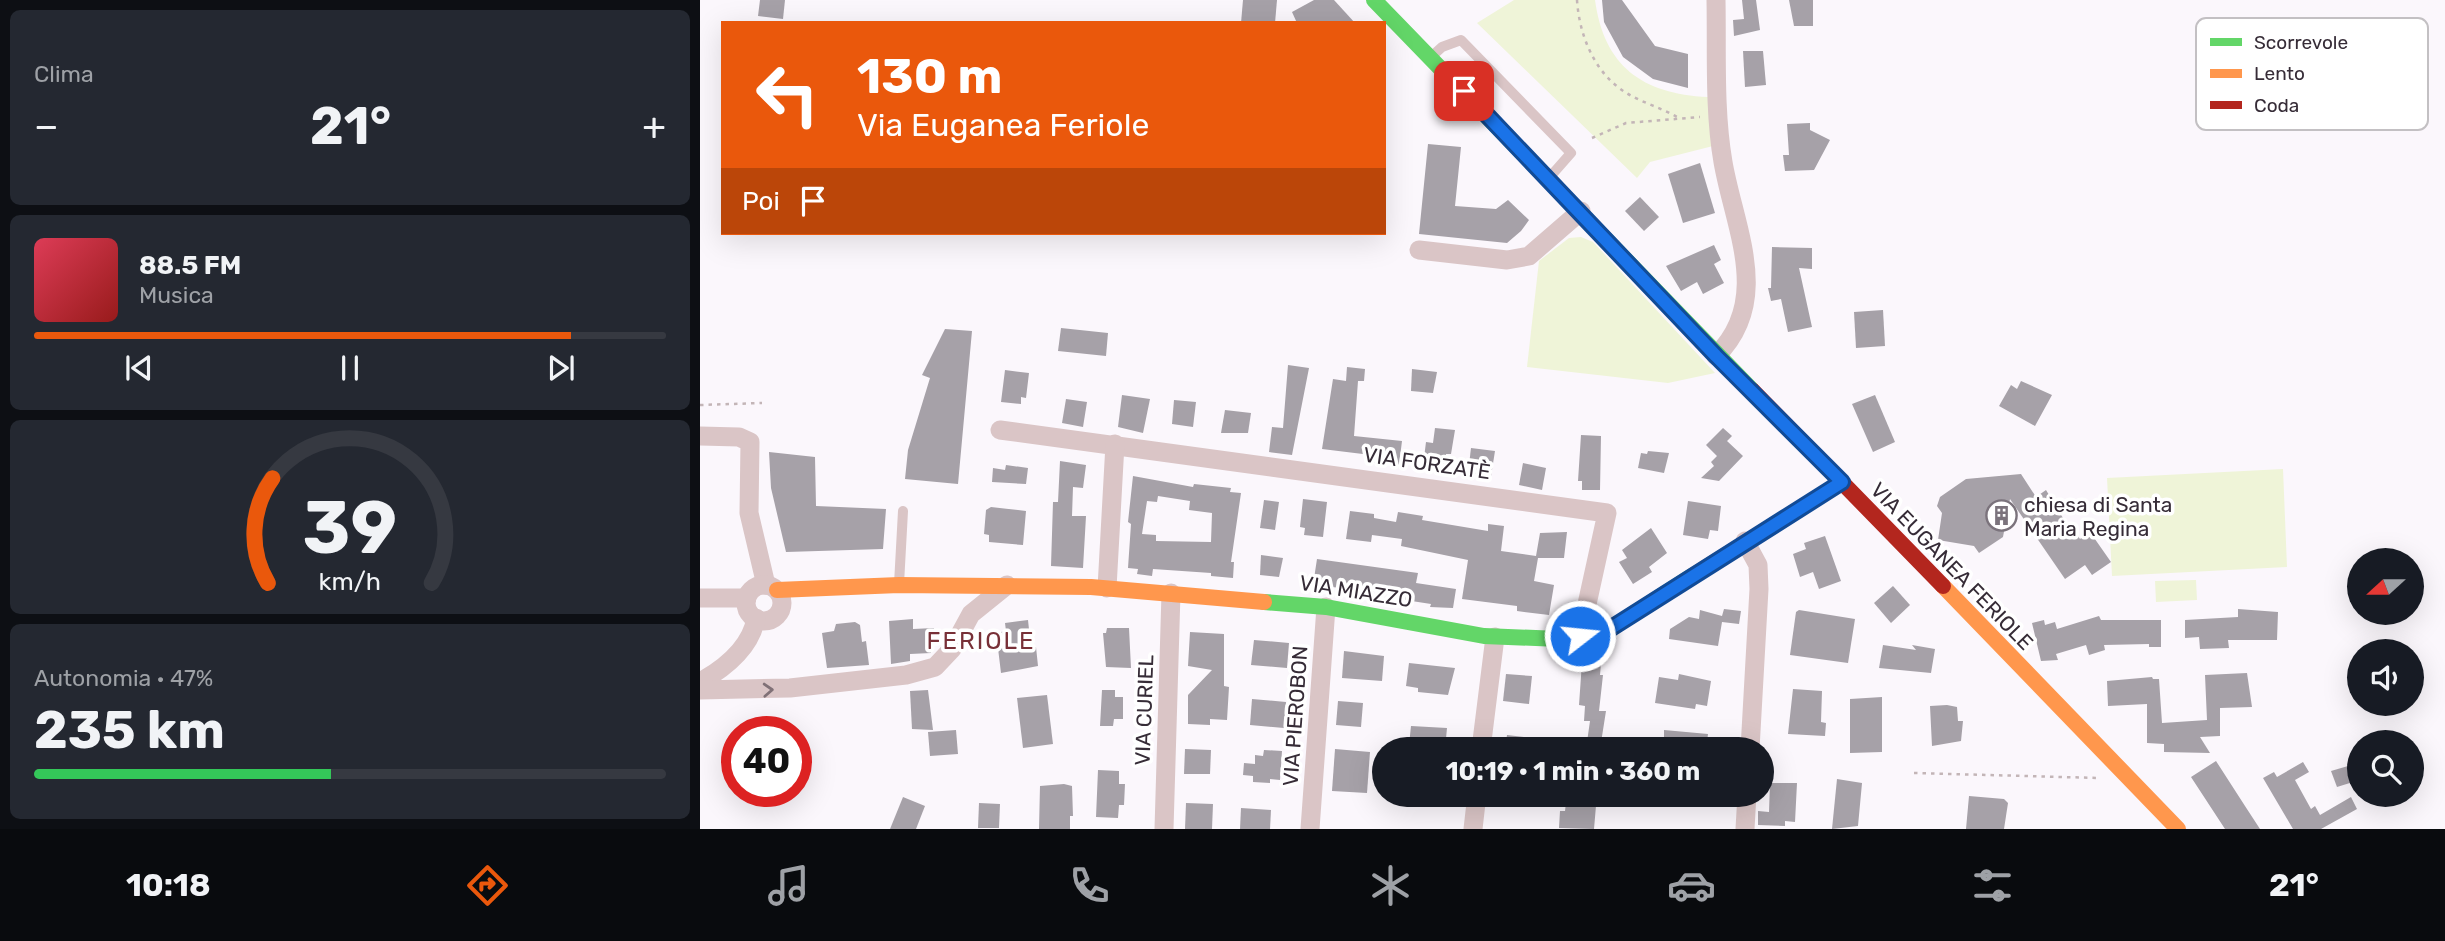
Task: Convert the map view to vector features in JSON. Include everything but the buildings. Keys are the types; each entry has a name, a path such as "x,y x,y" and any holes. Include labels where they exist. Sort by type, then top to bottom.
{"main road":[{"name":"VIA EUGANEA FERIOLE","path":"1374,0 1581,211 1716,356 2178,829"},
{"name":"VIA MIAZZO","path":"818,589 900,585 1107,588 1326,607 1495,637 1580,636 1605,632 1842,482"}],"street":[{"path":"1716,0 1723,162 1744,242 1747,276 1744,308 1734,334 1716,356"},
{"path":"1419,250 1507,260 1529,256 1581,211"},
{"name":"VIA FORZATÈ","path":"1000,430 1607,513 1580,636"},
{"path":"700,436 739,437 750,442 749,513 775,595"},
{"path":"1107,588 1115,444"},
{"path":"1745,541 1758,565 1759,589 1751,737"},
{"path":"958,585 968,597 971,614"},
{"path":"700,690 790,688 906,675 935,667 952,649 971,614 1007,585"},
{"name":"VIA MIAZZO","path":"747,598 754,588 775,595 818,589"},
{"name":"VIA CURIEL","path":"1164,829 1171,593"},
{"name":"VIA MIAZZO","path":"756,618 771,619 775,595"},
{"path":"700,598 747,598 748,609 756,618 754,631 735,656 700,682"},
{"name":"VIA PIEROBON","path":"1310,829 1326,607"},
{"path":"1482,737 1495,637"},
{"path":"1473,829 1476,807"},
{"path":"1745,829 1746,807"}],"lane":[{"path":"1431,57 1442,47 1461,40 1572,153 1548,178"},
{"path":"900,585 903,511"}],"path":[{"path":"1577,0 1578,18 1590,52 1617,87 1677,117"},
{"path":"1592,138 1626,122 1677,117 1720,117"},
{"path":"700,405 762,403"},
{"path":"1914,773 2102,778"}],"green space":[{"path":"1514,0 1595,0 1607,43 1617,59 1630,72 1664,90 1708,97 1713,146 1650,162 1637,178 1477,23"},
{"path":"1581,237 1593,242 1715,373 1668,383 1527,367 1539,261 1569,238"},
{"path":"2283,469 2287,567 2112,576 2107,478"},
{"path":"2196,580 2197,600 2156,602 2155,581"}],"traffic: fast":[{"path":"1374,0 1752,390"},
{"path":"1264,602 1326,607 1484,636 1559,639 1605,632 1692,576"}],"traffic: slow":[{"path":"1692,576 1842,482"},
{"path":"777,590 899,585 1091,587 1264,602"},
{"path":"1943,586 2178,829"}],"traffic: jam":[{"path":"1752,390 1943,586"}],"place":[{"name":"chiesa di Santa Maria Regina","path":"2001,516"}],"district":[{"name":"FERIOLE","path":"981,641"}],"route":[{"path":"1464,91 1645,278 1716,356 1842,482 1605,632 1580,636"}]}
